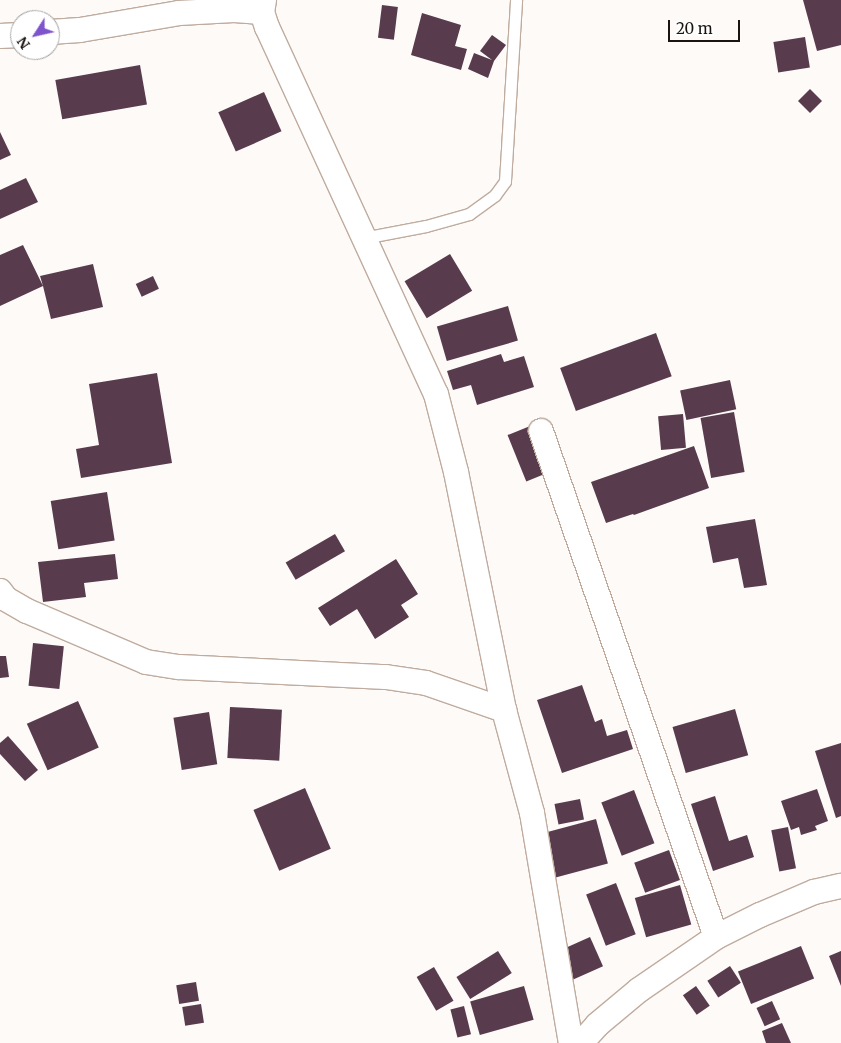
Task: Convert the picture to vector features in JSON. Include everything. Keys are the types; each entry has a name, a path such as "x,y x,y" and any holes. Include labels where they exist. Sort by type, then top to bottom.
{"street":[{"path":"60,31 80,30 179,13 234,10 263,6 275,46 436,394 456,472 504,710 532,813 571,1043"},
{"path":"541,431 716,937"},
{"path":"0,591 6,599 27,611 146,662 179,667 386,677 426,683 504,710"},
{"path":"581,1043 597,1025 639,990 716,937 760,915 814,892 841,886"}],"lane":[{"path":"363,238 426,226 470,214 495,195 505,181 516,0"}],"building":[{"path":"803,0 841,0 841,45 817,51"},
{"path":"382,5 398,7 394,40 378,38"},
{"path":"422,13 461,25 455,46 467,49 461,70 411,55"},
{"path":"492,35 506,45 494,61 488,78 468,69 474,53 492,60 480,51"},
{"path":"805,37 810,68 778,73 773,42"},
{"path":"140,65 147,104 62,119 55,80"},
{"path":"810,89 822,101 810,113 798,101"},
{"path":"264,92 281,131 236,152 218,112"},
{"path":"0,132 11,155 0,160"},
{"path":"26,178 38,202 0,219 0,190"},
{"path":"23,245 43,286 0,306 0,255"},
{"path":"450,254 472,291 427,318 405,281"},
{"path":"93,264 103,307 51,319 40,276"},
{"path":"153,276 159,289 142,297 136,284"},
{"path":"508,306 518,341 447,361 437,326"},
{"path":"656,333 672,376 576,411 560,368"},
{"path":"501,354 504,362 524,356 534,387 477,405 471,385 453,390 447,371"},
{"path":"157,373 172,463 81,478 76,449 99,445 89,384"},
{"path":"730,380 736,409 686,420 680,391"},
{"path":"734,412 745,472 711,478 701,418"},
{"path":"683,414 686,448 661,450 658,416"},
{"path":"540,422 559,468 526,481 508,435"},
{"path":"694,446 709,488 606,523 591,482"},
{"path":"107,492 115,540 58,549 51,501"},
{"path":"755,519 767,585 744,588 738,558 713,563 706,527"},
{"path":"335,534 345,551 296,580 286,562"},
{"path":"115,554 118,579 84,583 86,597 43,602 38,562"},
{"path":"396,559 418,594 401,605 409,617 375,639 357,609 330,626 318,608"},
{"path":"33,643 64,646 59,689 29,686"},
{"path":"0,656 6,656 9,677 0,678"},
{"path":"582,685 595,722 602,719 607,736 627,730 633,749 562,773 537,700"},
{"path":"78,701 99,748 48,770 27,724"},
{"path":"230,707 282,710 279,761 227,758"},
{"path":"735,709 748,755 686,773 673,727"},
{"path":"209,712 217,764 182,770 173,718"},
{"path":"8,736 38,770 25,781 0,754 0,743"},
{"path":"841,743 841,816 836,818 815,751"},
{"path":"305,788 331,849 279,871 253,810"},
{"path":"817,789 828,821 815,826 817,830 801,835 799,827 791,830 781,801"},
{"path":"634,790 654,843 622,856 601,803"},
{"path":"715,796 729,841 747,835 754,857 713,871 691,804"},
{"path":"580,799 584,820 558,825 554,804"},
{"path":"596,819 608,863 555,878 543,833"},
{"path":"788,827 796,868 779,871 771,830"},
{"path":"669,850 680,880 645,893 634,863"},
{"path":"616,883 636,934 606,946 586,894"},
{"path":"680,885 691,924 646,937 635,898"},
{"path":"590,937 603,966 571,980 558,951"},
{"path":"801,946 814,978 751,1004 738,971"},
{"path":"498,951 512,973 470,999 456,977"},
{"path":"841,951 841,986 829,956"},
{"path":"730,966 741,983 718,997 707,981"},
{"path":"434,967 454,1001 436,1011 417,977"},
{"path":"196,982 199,1001 179,1004 176,985"},
{"path":"524,986 534,1020 480,1035 470,1001"},
{"path":"696,986 710,1006 697,1015 683,995"},
{"path":"772,1001 780,1019 765,1026 756,1008"},
{"path":"201,1004 204,1023 185,1026 182,1007"},
{"path":"464,1006 471,1034 457,1038 450,1009"},
{"path":"782,1023 791,1043 766,1043 762,1031"}]}
